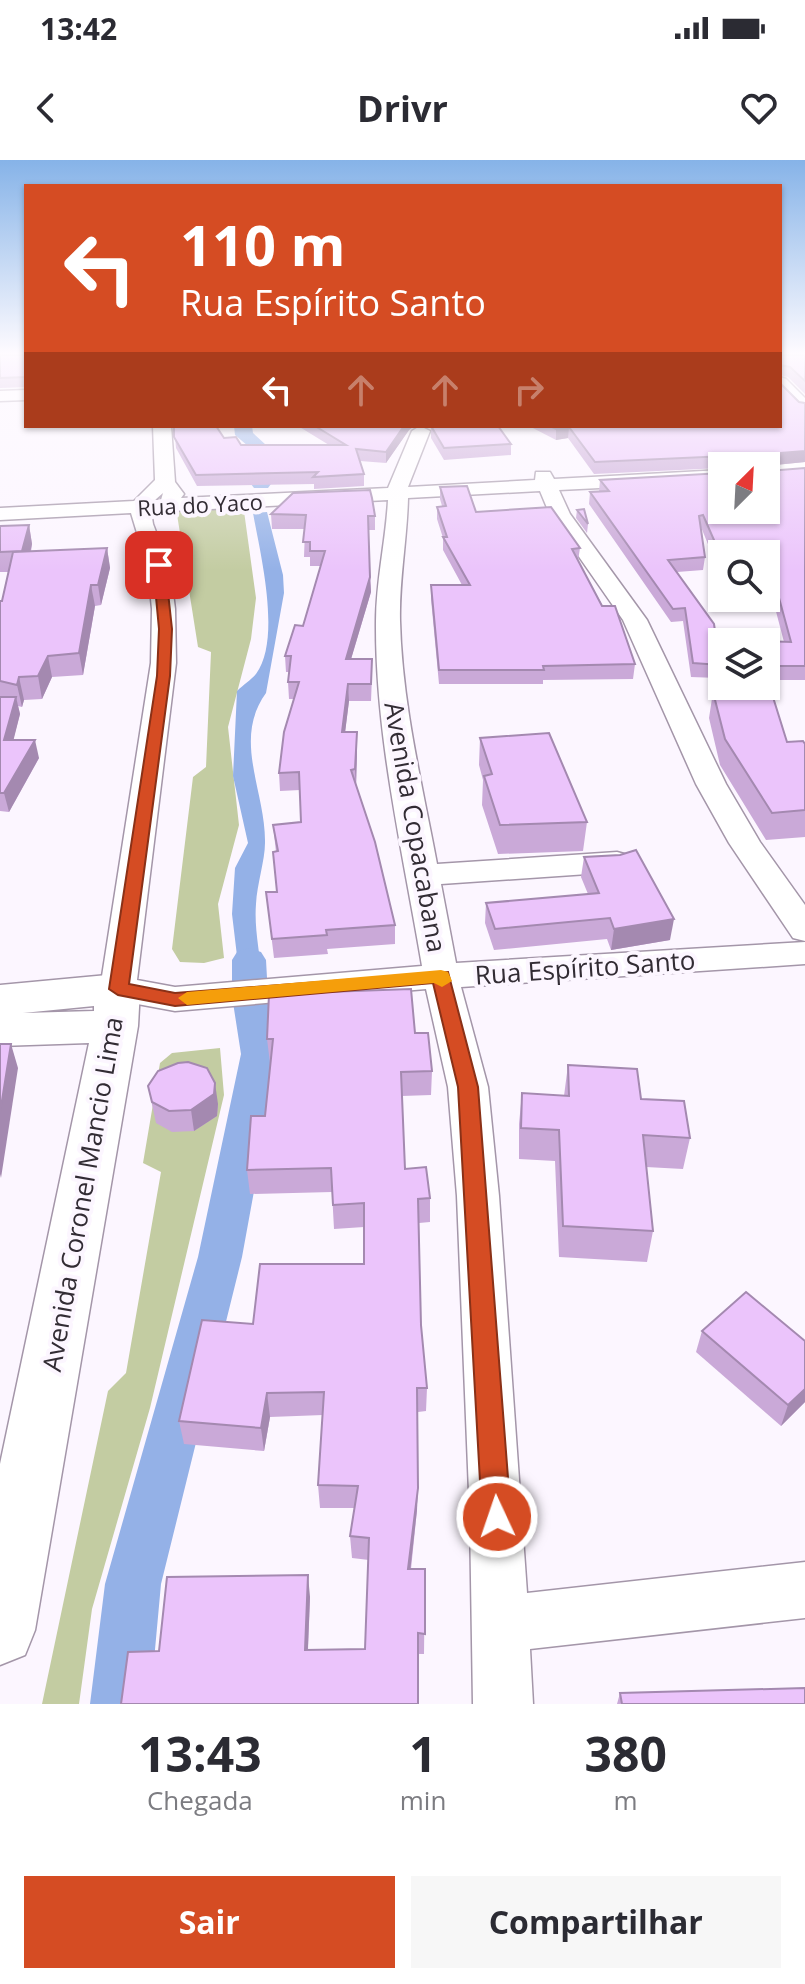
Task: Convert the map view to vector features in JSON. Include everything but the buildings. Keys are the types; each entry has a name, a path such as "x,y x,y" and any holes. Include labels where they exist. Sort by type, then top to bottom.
{"main road":[{"name":"Rua Espírito Santo","path":"0,1000 117,1007"},
{"name":"Rua Espírito Santo","path":"0,1030 117,1007"},
{"name":"Avenida Coronel Mancio Lima","path":"0,1630 117,1007"}],"street":[{"name":"Avenida Coronel Mancio Lima","path":"117,1007 163,676 166,629 159,565 141,522 159,497 162,428"},
{"name":"Avenida Copacabana","path":"419,429 434,450"},
{"name":"Avenida Copacabana","path":"419,429 407,460 398,504 389,578 394,711 441,976 468,1087 479,1212 503,1704"},
{"path":"351,493 407,460"},
{"path":"780,466 805,464"},
{"path":"780,473 805,471"},
{"path":"436,478 545,481 708,472"},
{"path":"697,474 708,475"},
{"name":"Rua do Yaco","path":"0,502 351,493 398,504 436,478"},
{"path":"398,504 436,478 545,481"},
{"path":"545,481 560,515 635,620 711,784 745,843 805,930"},
{"name":"Rua do Yaco","path":"0,514 159,497"},
{"path":"423,875 617,862"},
{"name":"Rua Espírito Santo","path":"117,1007 175,999 441,976 805,953"},
{"path":"500,1624 805,1590"}],"green space":[{"path":"243,504 256,598 251,639 228,727 239,825 218,904 224,958 204,963 180,962 172,949 193,777 206,767 211,652 198,647 176,508"},
{"path":"220,1048 224,1095 150,1408 92,1609 79,1704 42,1704 108,1391 126,1373 161,1172 143,1163 160,1063 172,1053"}],"water":[{"path":"267,512 283,575 284,593 266,693 256,711 252,729 253,766 265,843 256,913 262,978 240,981 232,914 235,868 248,843 233,776 237,691 256,674 264,659 267,595 253,513"}],"waterway":[{"path":"243,428 244,435 257,445 255,454 261,484"},
{"path":"120,1704 133,1584 220,1257 260,1054 250,996 249,960"}],"slow traffic":[{"path":"187,998 441,976 442,981"}],"route":[{"path":"159,565 166,629 163,676 118,989 175,999 441,976 468,1087 478,1196 497,1517"}]}
